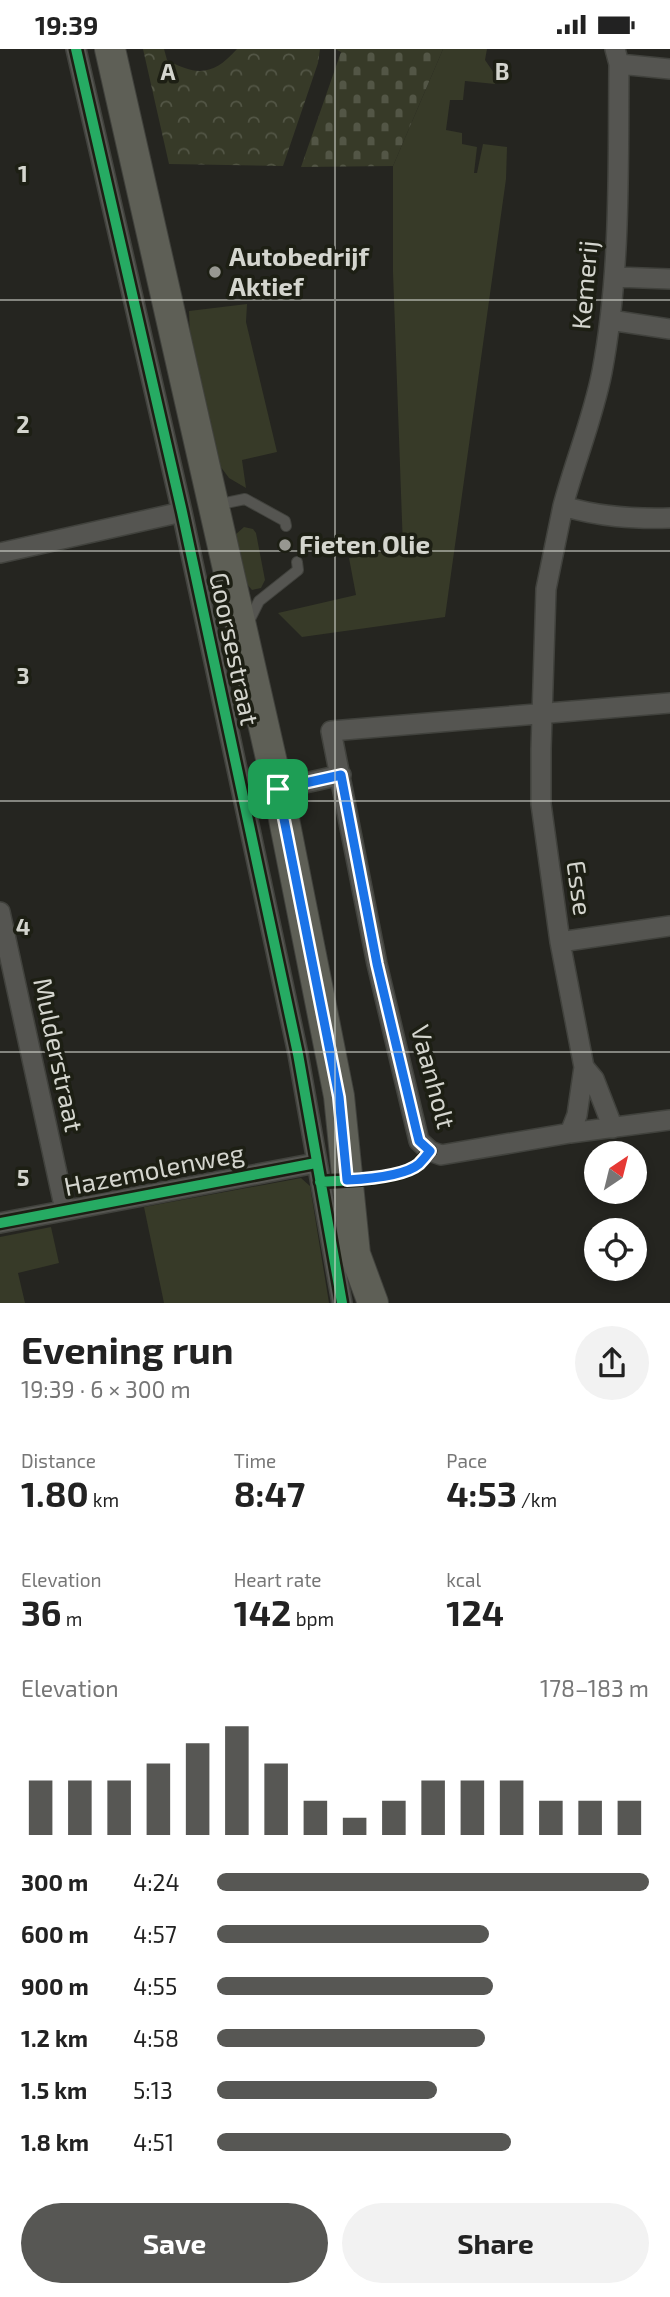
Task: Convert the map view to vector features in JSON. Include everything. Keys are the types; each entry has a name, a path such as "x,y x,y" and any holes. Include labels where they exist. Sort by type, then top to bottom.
{"main road":[{"name":"Goorsestraat","path":"110,49 278,789 339,1097 355,1254 373,1303"},
{"name":"Goorsestraat","path":"339,1097 357,1140 368,1178 380,1303"}],"street":[{"name":"Goorsestraat","path":"76,49 182,512 298,1053 342,1303"},
{"name":"Kemerij","path":"541,714 546,589 563,506 586,436 601,373 616,277 617,56 670,69"},
{"path":"616,277 670,279"},
{"path":"610,320 670,329"},
{"path":"563,506 591,515 670,518"},
{"path":"0,553 182,512"},
{"name":"Vaanholt","path":"670,703 331,731 377,964 419,1141 430,1151 441,1155 570,1133 670,1120"},
{"name":"Esse","path":"541,714 541,804 560,942 584,1067 577,1115 570,1133"},
{"path":"278,789 341,775"},
{"name":"Mulderstraat","path":"0,912 65,1210"},
{"path":"560,942 670,926"},
{"name":"Esse","path":"584,1067 594,1079 613,1128"},
{"name":"Hazemolenweg","path":"0,1223 317,1163"}],"lane":[{"path":"212,506 245,499 285,521 286,526"},
{"path":"242,636 259,601 298,570 297,562"}],"green space":[{"path":"143,49 164,49 167,60 187,69 204,71 220,64 237,49 320,49 318,63 283,166 169,164"},
{"path":"335,49 443,49 393,166 301,167 341,52"},
{"path":"443,49 487,49 485,60 494,73 495,84 465,81 463,100 450,100 446,130 462,133 462,144 477,147 474,173 477,173 483,144 507,147 506,179 445,617 302,637 278,613 356,595 349,558 403,548 393,272 393,166"},
{"path":"247,304 246,322 277,452 242,460 246,488 229,478 217,462 190,339 189,311"},
{"path":"244,527 253,529 256,533 265,580 261,588 252,590 246,583 235,535"},
{"path":"301,1178 310,1186 329,1303 164,1303 144,1207"},
{"path":"51,1227 59,1263 18,1273 25,1303 0,1303 0,1237"}],"cycle path":[{"path":"76,49 182,512 298,1054 342,1303"},
{"path":"320,1182 369,1179 405,1172 415,1167 430,1151"},
{"path":"0,1223 316,1163"}],"place":[{"name":"Autobedrijf Aktief","path":"215,272"},
{"name":"Fieten Olie","path":"285,545"}],"route":[{"path":"341,775 377,964 416,1129 419,1141 430,1151 418,1165 405,1171 347,1180 339,1097 278,789 341,775"}]}
